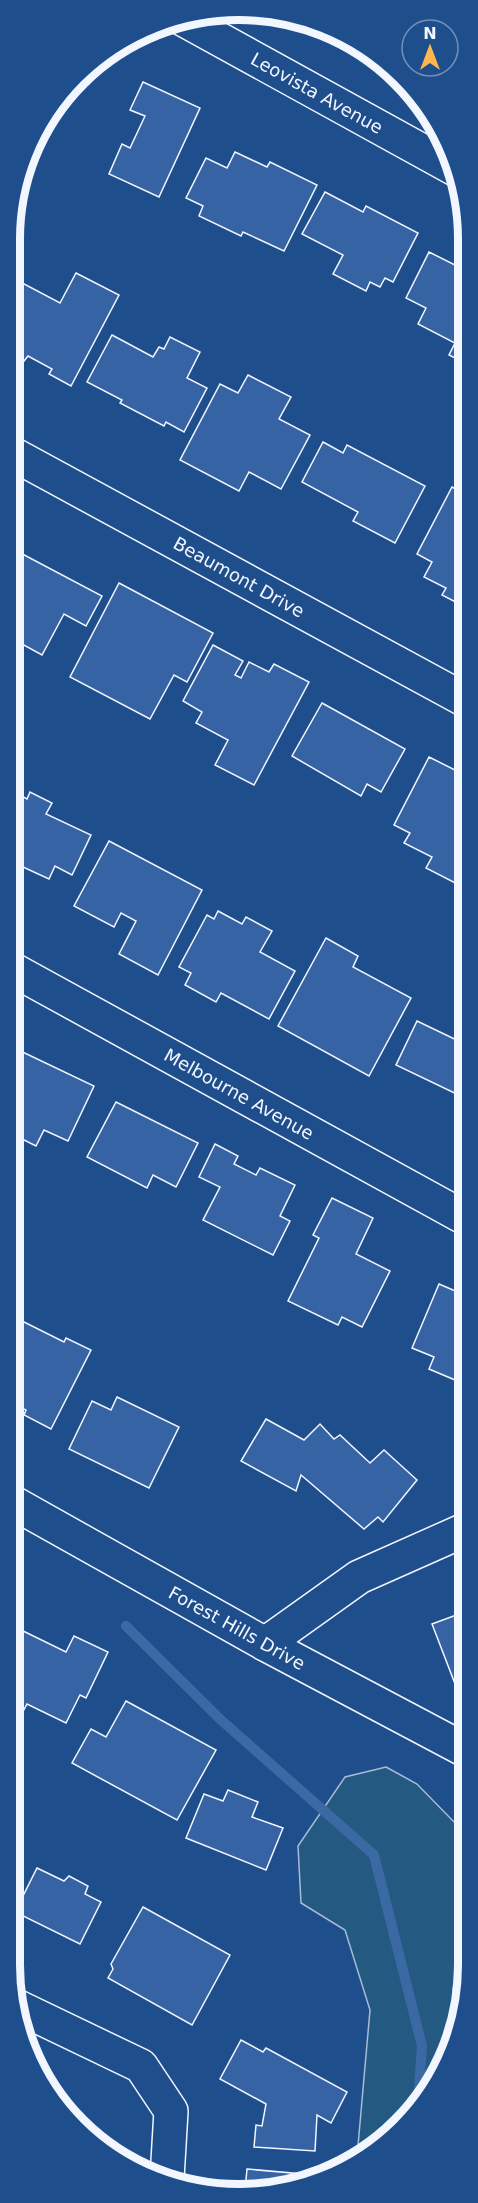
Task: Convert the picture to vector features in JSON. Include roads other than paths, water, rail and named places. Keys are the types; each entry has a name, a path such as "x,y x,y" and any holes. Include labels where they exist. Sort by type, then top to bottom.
{"street":[{"name":"Leovista Avenue","path":"192,25 445,164"},
{"name":"Beaumont Drive","path":"20,458 458,696"},
{"name":"Melbourne Avenue","path":"20,973 458,1214"},
{"name":"Forest Hills Drive","path":"20,1507 265,1644 458,1746"},
{"path":"265,1644 359,1577 458,1533"},
{"path":"25,2010 141,2066 171,2111 167,2172"}],"waterway":[{"path":"126,1626 221,1720 374,1855 422,2046 419,2090"}]}
